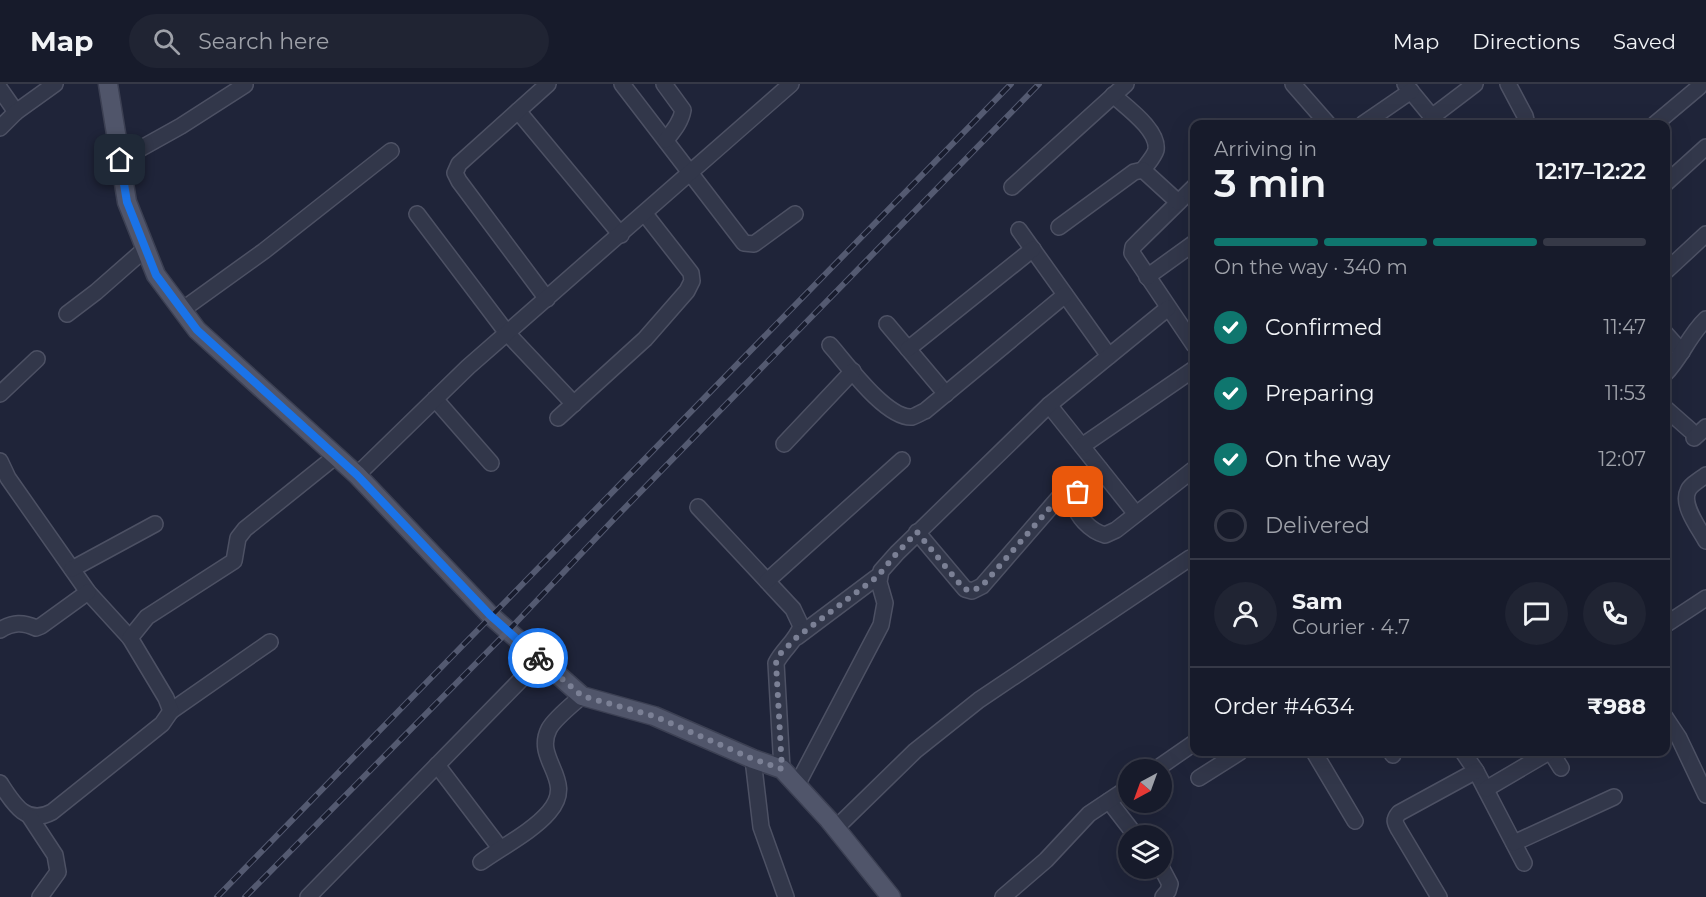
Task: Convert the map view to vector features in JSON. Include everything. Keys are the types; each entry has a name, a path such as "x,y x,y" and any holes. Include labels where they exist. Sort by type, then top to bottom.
{"main road":[{"path":"108,84 127,202 156,275 197,330 357,475 490,615 582,696 654,716 753,759 782,769 836,828 891,897"}],"street":[{"path":"0,128 16,112 55,84"},
{"path":"547,299 455,173 459,164 548,84"},
{"path":"622,84 744,243 754,244 795,214"},
{"path":"664,84 683,110 682,117 666,140"},
{"path":"357,475 468,367 791,84"},
{"path":"1012,187 1126,84"},
{"path":"1293,84 1324,120"},
{"path":"1368,120 1408,87 1436,120 1475,84"},
{"path":"120,160 182,126 245,85"},
{"path":"1511,85 1526,120"},
{"path":"1660,120 1699,87"},
{"path":"0,89 16,112"},
{"path":"1059,227 1134,172 1143,170 1156,152 1156,143 1149,129 1113,95"},
{"path":"518,111 621,234"},
{"path":"1670,179 1706,147"},
{"path":"182,310 264,251 391,151"},
{"path":"1143,170 1178,202"},
{"path":"1190,191 1133,247 1132,253 1190,339"},
{"path":"417,214 507,333 574,404"},
{"path":"558,418 645,339 687,291 692,281 691,273 645,214"},
{"path":"1019,230 1109,356"},
{"path":"1670,267 1706,234"},
{"path":"1148,277 1190,246"},
{"path":"67,314 145,249"},
{"path":"908,349 1033,249"},
{"path":"830,345 874,395 896,413 912,417 925,411 1065,295"},
{"path":"782,769 776,663 781,653 797,637 879,577 917,532 1049,405 1168,308"},
{"path":"1670,369 1706,319"},
{"path":"887,324 946,394"},
{"path":"1670,339 1682,352"},
{"path":"0,393 38,359"},
{"path":"784,444 853,371"},
{"path":"1082,446 1190,372"},
{"path":"435,399 491,463"},
{"path":"1049,405 1136,514"},
{"path":"1670,413 1692,434 1706,427"},
{"path":"130,638 147,617 234,561 238,538 245,530 336,456"},
{"path":"767,581 902,459"},
{"path":"0,461 8,478 88,592 130,638 166,698 171,711"},
{"path":"1073,500 1100,469"},
{"path":"917,532 964,589 972,591 982,586 1062,494 1073,500 1080,517 1097,533 1105,535 1116,530 1190,472"},
{"path":"1706,475 1688,489 1686,496 1687,506 1706,541"},
{"path":"698,507 793,609 801,626 797,637"},
{"path":"72,569 155,524"},
{"path":"836,828 915,751 980,700 1190,558"},
{"path":"797,785 881,626 885,603 879,577"},
{"path":"0,630 18,623 26,623 36,628 41,626 88,592"},
{"path":"1670,623 1706,598"},
{"path":"30,817 41,818 52,813 162,724 171,711 270,642"},
{"path":"317,894 437,765 540,660"},
{"path":"481,862 537,823 550,811 560,784 544,745 549,728 582,696"},
{"path":"1670,724 1679,738 1706,795"},
{"path":"1171,759 1190,746"},
{"path":"1199,778 1232,756"},
{"path":"1316,756 1355,821"},
{"path":"1466,756 1486,789 1524,863"},
{"path":"1486,789 1543,756"},
{"path":"1553,756 1561,768"},
{"path":"753,759 761,827 786,897"},
{"path":"437,765 500,848"},
{"path":"1438,897 1394,821 1399,813 1476,771"},
{"path":"0,783 14,804 30,817 55,855 58,872 40,897"},
{"path":"1003,897 1046,860 1089,814 1118,795"},
{"path":"1514,843 1614,797"},
{"path":"1109,801 1128,825"},
{"path":"1163,897 1170,884 1167,879"}],"railway":[{"path":"217,897 1011,84"},
{"path":"245,897 508,631 616,517 1039,84"}],"way so far":[{"path":"538,658 582,696 654,716 753,759 782,769 776,663 781,653 797,637 877,577 917,532 964,589 972,591 982,586 1062,494 1073,500 1078,492"}],"route":[{"path":"120,160 127,202 156,275 197,330 357,475 490,615 538,658"}]}
